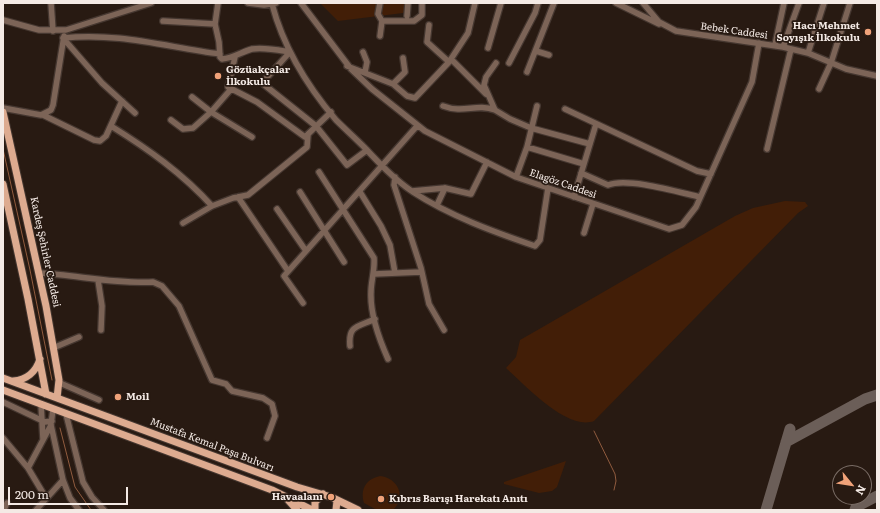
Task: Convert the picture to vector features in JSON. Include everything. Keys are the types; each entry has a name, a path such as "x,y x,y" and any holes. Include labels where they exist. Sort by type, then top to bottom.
{"main road":[{"name":"Kardeş Şehirler Caddesi","path":"3,115 39,273 59,382 58,398"},
{"path":"3,184 46,394"},
{"path":"12,381 22,379 30,374 38,366 40,359"},
{"path":"3,378 58,398 58,406 53,409 3,390"},
{"path":"44,382 53,386 59,382"},
{"path":"42,405 41,398 46,394"},
{"name":"Mustafa Kemal Paşa Bulvarı","path":"58,398 297,487 322,494 358,510"},
{"name":"Mustafa Kemal Paşa Bulvarı","path":"53,409 282,494 313,510"},
{"path":"282,494 297,510"},
{"path":"313,510 315,502 322,494"},
{"path":"336,510 337,501"}],"street":[{"path":"51,3 53,31"},
{"path":"3,20 32,29 53,31 66,30 149,3"},
{"path":"218,3 215,24 222,59 235,58 245,51 258,48 290,52"},
{"path":"248,3 260,5 274,4 280,28 290,52 331,112 383,166 412,191 437,205 491,230 535,246 540,240 548,188"},
{"name":"Elagöz Caddesi","path":"300,3 347,66 365,83 418,126 516,177 660,228 672,229 685,223 700,197 752,82 759,43"},
{"path":"380,3 378,14 382,21 380,36"},
{"path":"408,3 408,16"},
{"path":"382,21 414,21 422,15 422,3"},
{"path":"347,66 393,84 407,96 415,98 450,60 468,33 475,3"},
{"path":"488,48 501,3"},
{"path":"509,63 535,13 538,3"},
{"path":"527,72 554,3"},
{"path":"617,3 667,27"},
{"name":"Bebek Caddesi","path":"643,3 655,18 667,27 676,31 783,47 808,53 831,63 877,76"},
{"path":"775,46 784,3"},
{"path":"783,47 799,3"},
{"path":"808,53 824,3"},
{"path":"820,89 831,63 850,3"},
{"path":"163,21 215,24"},
{"path":"429,25 427,42 450,60 487,95"},
{"path":"44,115 50,112 53,107 63,38 66,30"},
{"path":"63,38 106,37 161,43 220,54"},
{"path":"63,38 102,83 135,113"},
{"path":"767,149 791,49"},
{"path":"536,51 549,55"},
{"path":"290,52 262,83 316,126 347,165 367,150"},
{"path":"363,52 367,62 365,72"},
{"path":"235,58 228,87 257,102 305,137 331,112"},
{"path":"393,84 405,72 403,58"},
{"path":"495,110 484,87 485,80 496,63"},
{"path":"171,120 183,129 190,130 211,112 232,88"},
{"path":"192,97 211,112 252,138"},
{"path":"3,108 44,115 96,141 104,139 122,101"},
{"path":"443,106 460,110 479,107 495,110 510,119 531,128 590,144"},
{"path":"516,177 527,147 537,106"},
{"path":"565,109 697,171 711,174"},
{"path":"574,197 596,124"},
{"path":"111,126 151,151 195,187 212,206"},
{"path":"303,303 284,276 418,126"},
{"path":"183,223 212,206 248,195 307,147 308,134"},
{"path":"527,147 584,164"},
{"path":"412,191 445,188 471,194 487,162"},
{"path":"319,172 374,258 374,274 370,293 375,319 388,359"},
{"path":"581,173 608,185 616,181 641,184 700,197"},
{"path":"395,177 394,185 421,272 429,304 444,330"},
{"path":"437,205 445,188"},
{"path":"300,192 344,262"},
{"path":"360,192 381,226 390,245 394,273"},
{"path":"238,197 288,271"},
{"path":"584,233 593,204"},
{"path":"277,209 306,251"},
{"path":"374,274 421,272"},
{"path":"39,273 98,280 153,282 162,286 179,306 212,380 226,384 232,391 263,398 272,404 275,416 267,438"},
{"path":"98,280 102,306 101,330"},
{"path":"350,346 349,336 351,331 375,319"},
{"path":"53,348 79,337"},
{"path":"59,382 99,400"},
{"path":"3,402 52,423"},
{"path":"42,405 41,419 44,438"},
{"path":"53,409 53,439 62,480 70,498 79,510"},
{"path":"66,414 83,482 92,497 104,510"},
{"path":"28,468 52,423"},
{"path":"44,438 47,436 53,439"},
{"path":"3,438 28,468 46,498"},
{"path":"36,510 62,480"},
{"path":"4,510 7,503"}],"shaded area":[{"path":"320,3 406,3 405,11 403,13 338,21"},
{"path":"785,201 805,202 808,206 798,213 594,421 583,422 559,413 535,395 506,368 516,357 520,340 735,216 753,208"},
{"path":"566,461 557,487 552,491 539,493 504,484 504,482"},
{"path":"380,476 392,480 396,484 400,494 397,505 393,510 377,510 364,503 363,493 365,485 375,477"}],"waterway":[{"path":"3,149 30,270 52,380"},
{"path":"60,428 75,487 91,510"},
{"path":"594,431 615,474 616,481 614,490"}],"taxiway":[{"path":"786,442 865,399 877,395"},
{"path":"766,510 790,429"},
{"path":"855,510 856,507 877,496"}],"place":[{"name":"Hacı Mehmet Soyışık İlkokulu","path":"868,32"},
{"name":"Gözüakçalar İlkokulu","path":"218,76"},
{"name":"Moil","path":"118,397"},
{"name":"Havaalanı","path":"331,497"},
{"name":"Kıbrıs Barışı Harekatı Anıtı","path":"381,499"}]}
